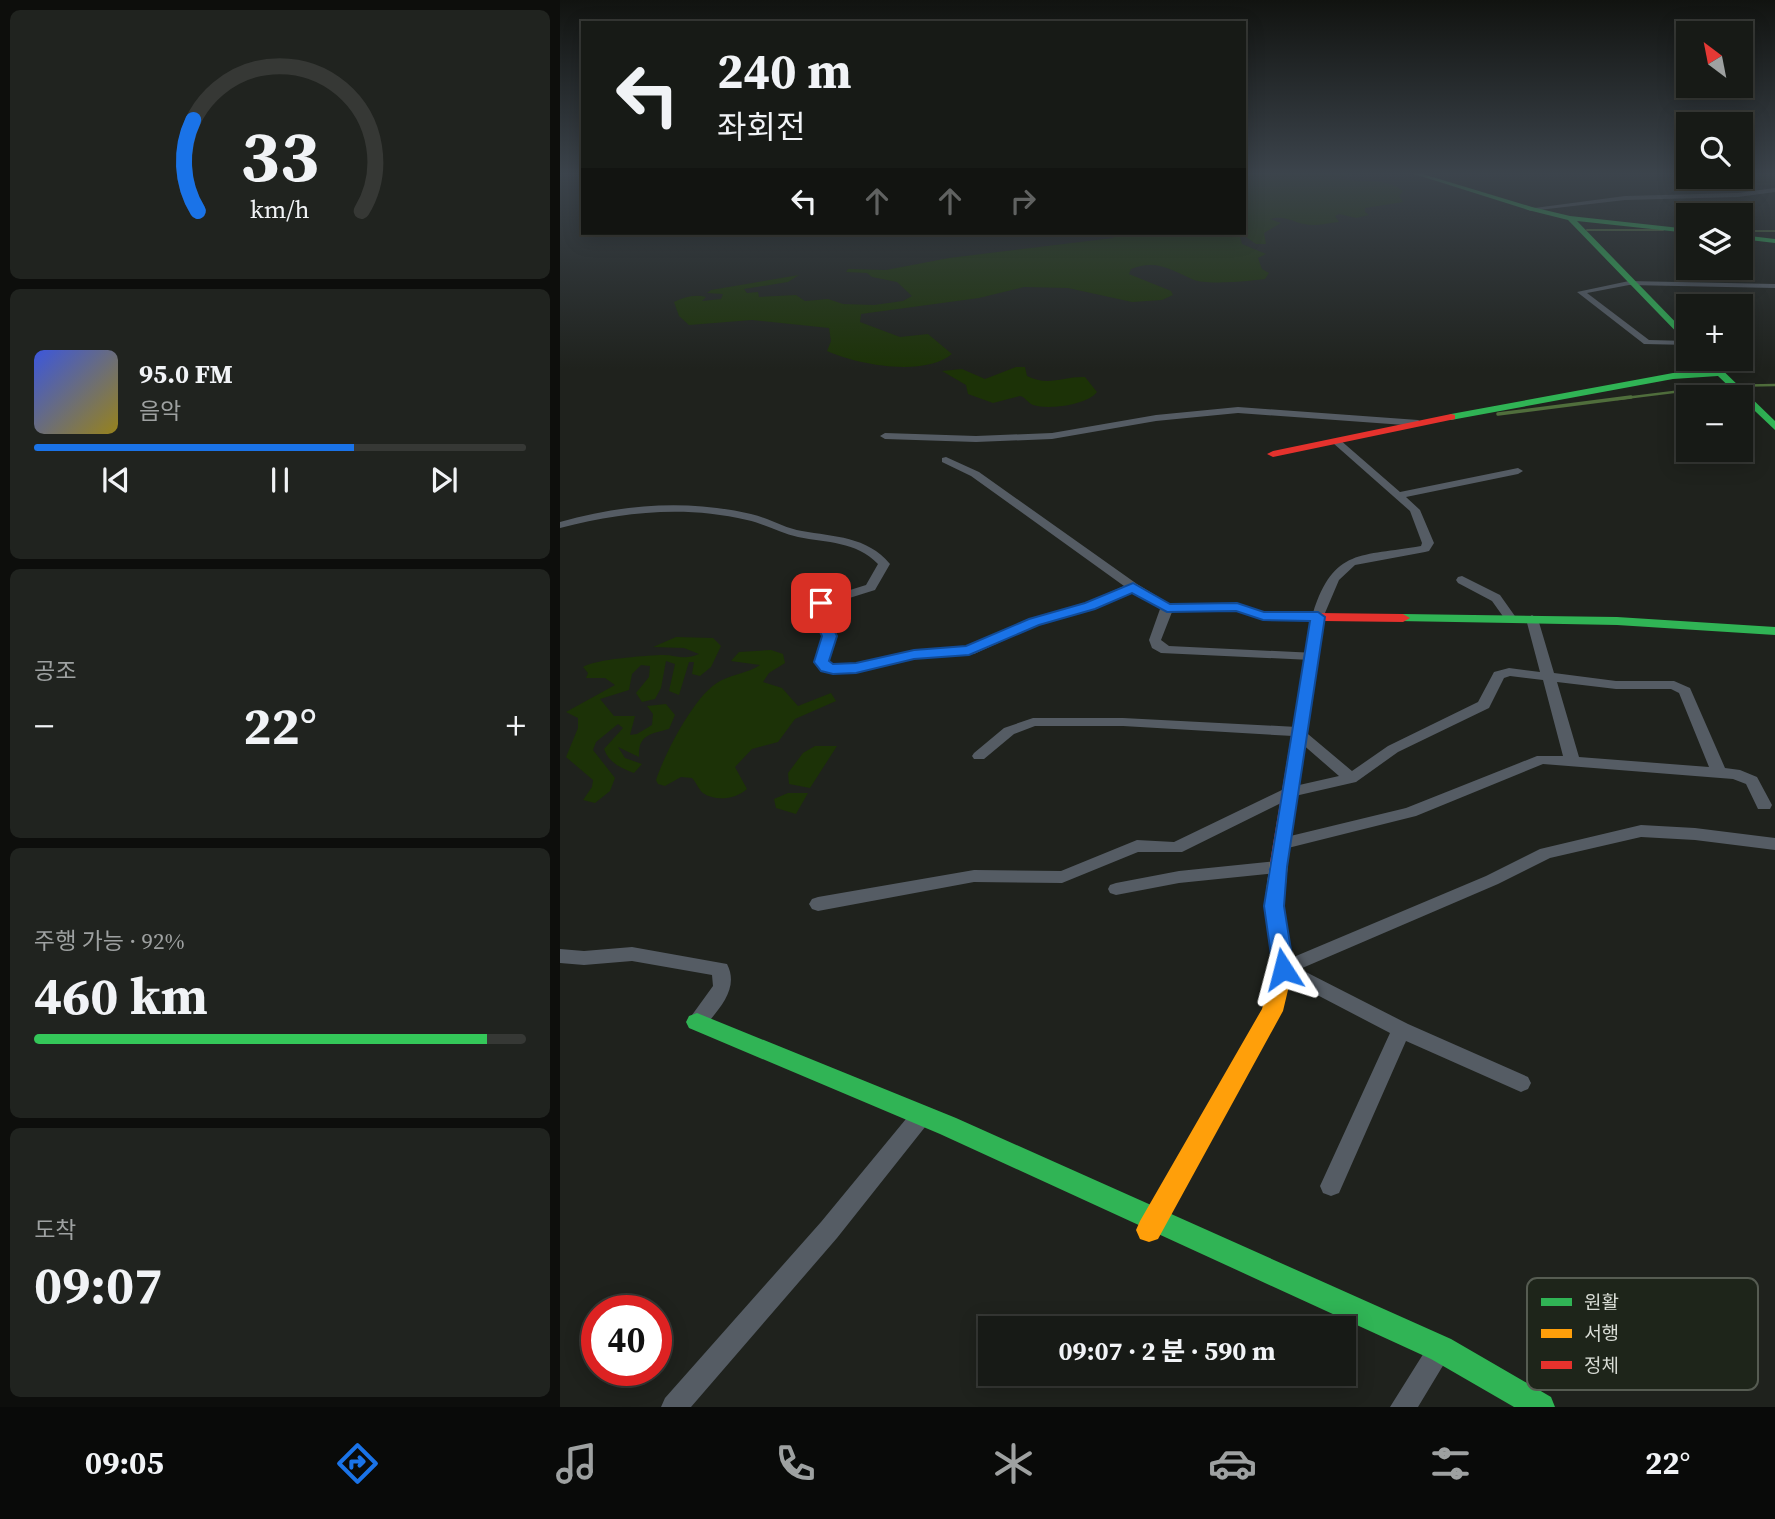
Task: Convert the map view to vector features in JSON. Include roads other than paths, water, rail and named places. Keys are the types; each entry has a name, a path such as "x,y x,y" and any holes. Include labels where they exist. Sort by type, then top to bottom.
{"main road":[{"path":"1588,238 1676,329"},
{"path":"1753,238 1775,241"},
{"path":"1719,371 1775,427"},
{"path":"1273,454 1418,423 1673,376 1729,381"},
{"path":"1149,1230 1272,1011 1283,969 1274,906 1278,867 1292,792 1297,732 1318,617 1532,619 1775,631"},
{"path":"697,1022 922,1115 1441,1349 1541,1407"}],"street":[{"path":"1676,342 1647,342 1581,292 1629,283 1775,286"},
{"path":"885,436 976,439 1052,436 1156,418 1238,410 1418,423"},
{"path":"946,460 975,474 1133,587 1167,608 1237,607 1263,616 1318,617 1327,588 1344,566 1351,562 1426,549 1428,543 1415,510 1336,441"},
{"path":"1400,495 1518,471"},
{"path":"560,525 597,513 635,508 719,512 752,517 792,533 851,542 876,554 884,564 871,587 821,603 818,611 829,636 822,662 827,668 833,669 856,668 914,655 969,651 1034,622 1080,610 1133,587"},
{"path":"1462,580 1496,598 1511,619"},
{"path":"1167,608 1155,640 1157,645 1167,650 1311,656"},
{"path":"1532,619 1572,760"},
{"path":"818,904 974,876 1062,877 1137,846 1177,848 1292,792 1351,778 1393,749 1484,705 1499,675 1509,672 1546,674 1616,685 1674,685 1685,691 1719,772"},
{"path":"979,756 1009,731 1033,722 1123,722 1297,732 1351,778"},
{"path":"1284,843 1409,812 1534,761 1572,760 1735,774 1752,782 1764,805"},
{"path":"1283,969 1492,880 1546,853 1641,831 1695,834 1775,844"},
{"path":"1116,890 1179,877 1278,867"},
{"path":"560,956 584,958 632,954 722,968 722,988 697,1022"},
{"path":"1283,969 1401,1030 1521,1083"},
{"path":"1331,1186 1401,1030"},
{"path":"674,1407 829,1230 922,1115"},
{"path":"1403,1407 1441,1349"}],"waterway":[{"path":"1617,399 1722,386 1775,385"},
{"path":"1498,414 1631,397"}]}
